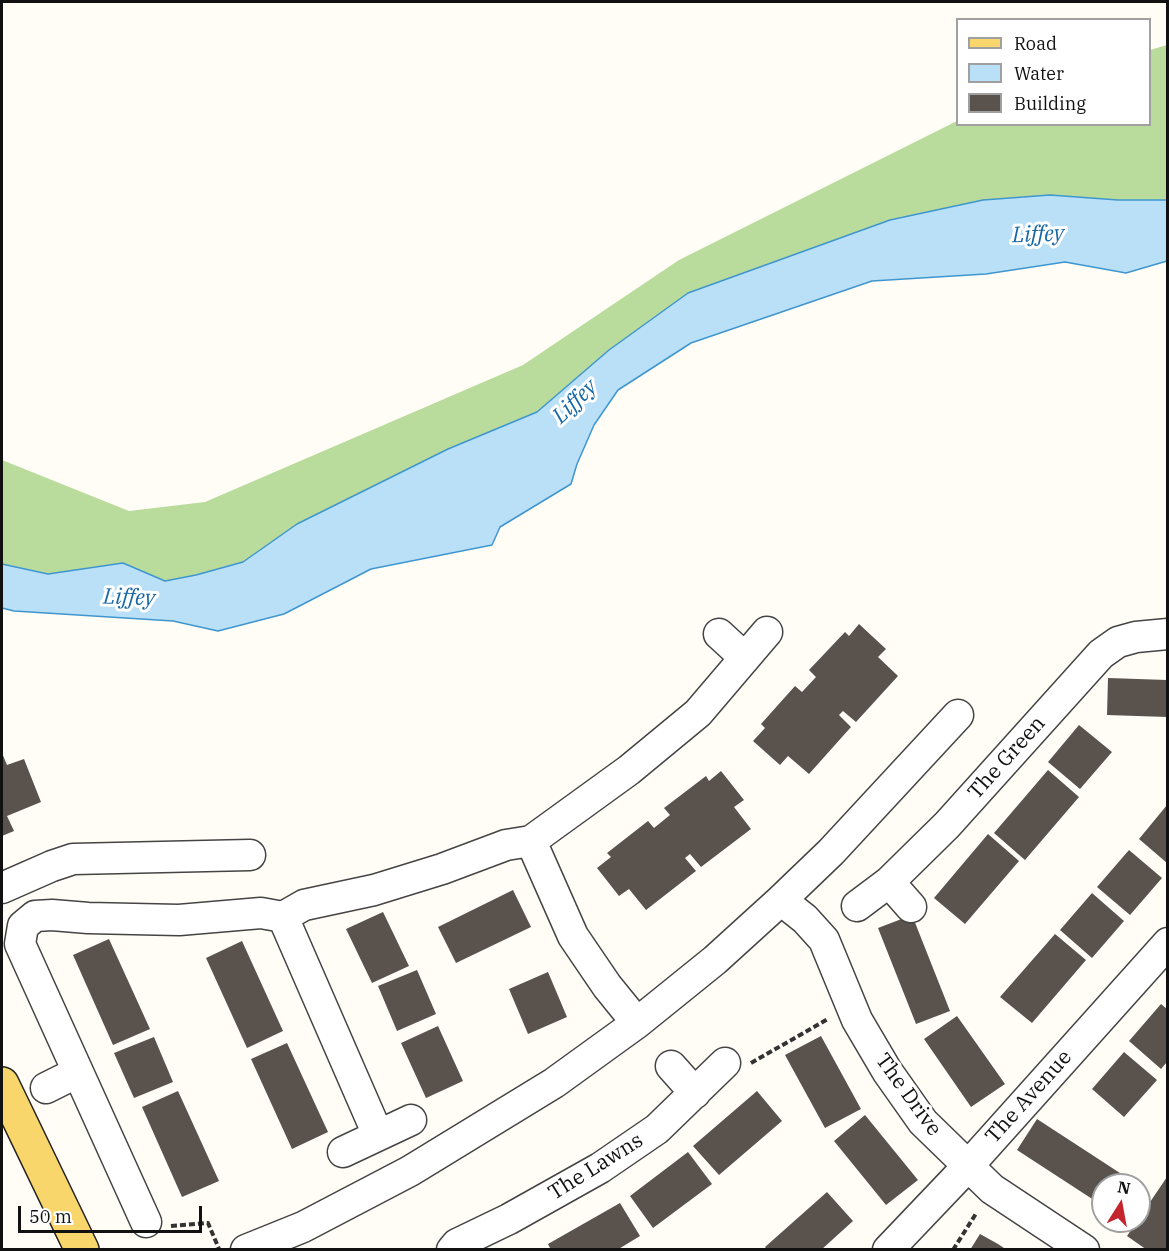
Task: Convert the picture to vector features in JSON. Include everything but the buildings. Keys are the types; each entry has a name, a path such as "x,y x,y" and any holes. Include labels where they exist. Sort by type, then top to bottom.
{"main road":[{"path":"2,1084 82,1250"}],"street":[{"path":"146,1222 20,944 22,926 35,916 52,915 178,920 261,913 283,917 304,905 374,890 442,869 506,845 531,841 629,770 698,713 767,632"},
{"path":"719,634 745,658"},
{"name":"The Green","path":"857,906 889,882 947,825 1101,654 1118,642 1136,637 1167,634"},
{"path":"246,1250 303,1227 410,1171 554,1083 637,1023 715,960 782,900 831,852 958,715"},
{"path":"531,841 573,936 607,986 637,1023"},
{"path":"2,888 73,858 250,855"},
{"path":"889,882 911,907"},
{"name":"The Drive","path":"782,900 805,919 824,940 851,1006 887,1071 923,1122 992,1189 1084,1250"},
{"path":"283,917 378,1135"},
{"name":"The Avenue","path":"888,1250 968,1166 1167,943"},
{"name":"The Lawns","path":"452,1250 458,1244 509,1219 600,1168 657,1129 725,1063"},
{"path":"671,1066 694,1093"},
{"path":"46,1088 78,1072"},
{"path":"343,1152 411,1120"}],"path":[{"path":"725,1063 743,1067 851,1006"},
{"path":"953,1250 992,1189"},
{"path":"146,1222 159,1219 163,1227 208,1223 219,1250"}],"green space":[{"path":"1167,45 1167,200 1118,200 1050,195 983,200 890,220 688,293 609,350 537,412 448,449 297,524 243,562 165,581 123,563 48,574 2,564 2,460 129,511 205,502 523,365 679,260 956,122 956,126 1151,126 1151,50"}],"water":[{"name":"Liffey","path":"1050,195 1118,200 1167,200 1167,261 1126,273 1065,262 986,274 872,281 691,343 618,390 594,425 571,484 500,527 492,545 371,569 284,614 218,631 173,621 14,611 2,608 2,564 48,574 123,563 165,581 243,562 297,524 448,449 537,412 609,350 688,293 890,220 983,200"}]}
